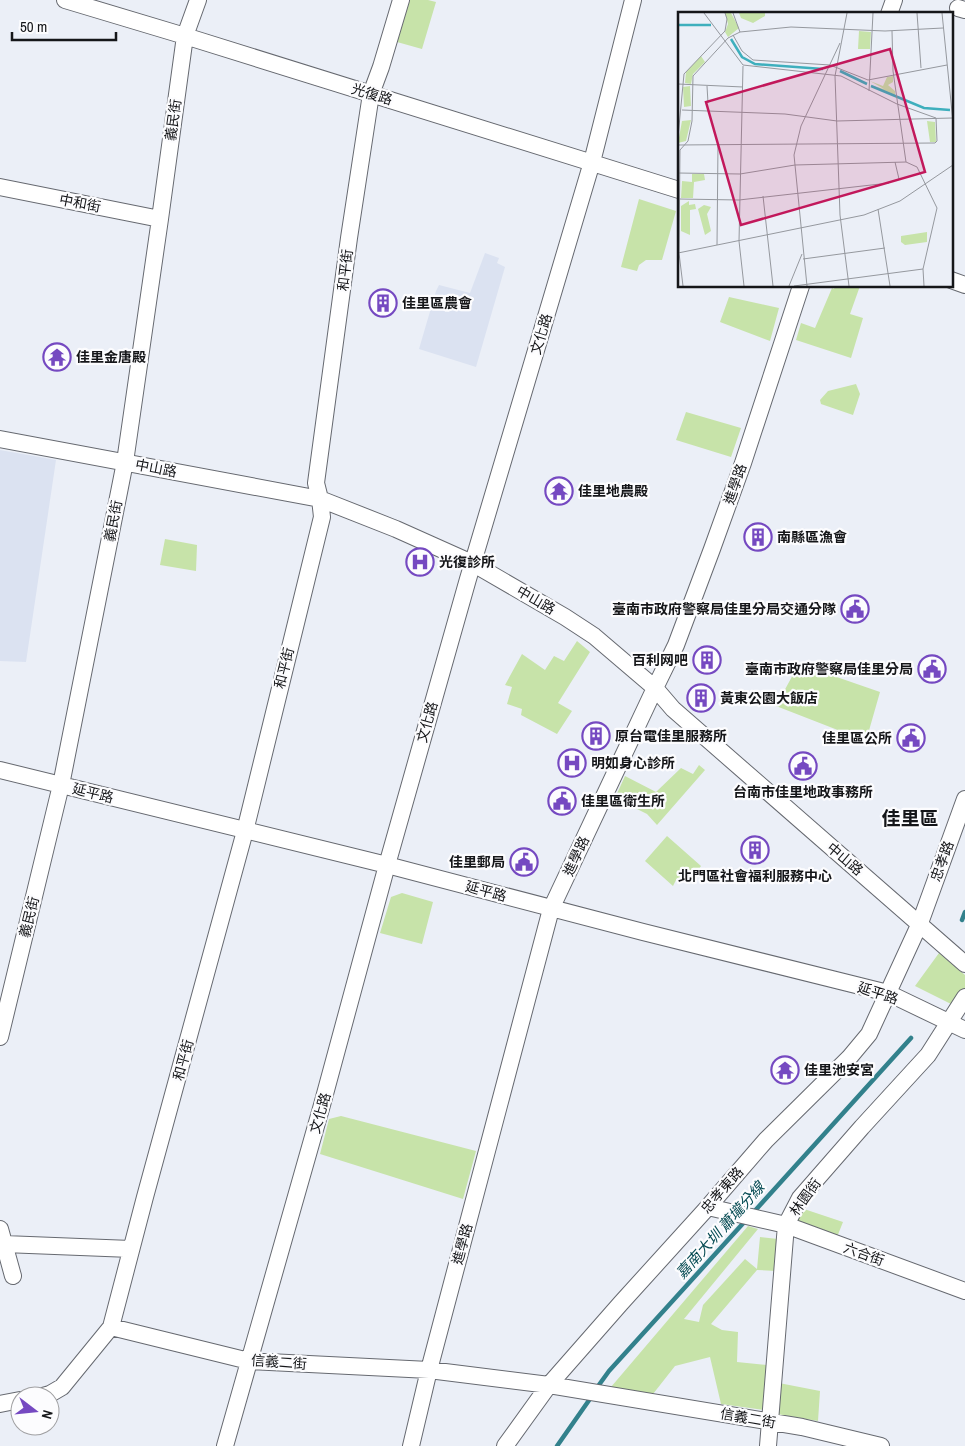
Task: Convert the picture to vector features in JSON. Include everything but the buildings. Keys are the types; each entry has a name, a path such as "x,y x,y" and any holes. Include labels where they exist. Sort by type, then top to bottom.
{"street":[{"name":"光復路","path":"65,0 678,190"},
{"name":"義民街","path":"0,1037 61,786 125,462 185,36 198,0"},
{"name":"和平街","path":"111,1327 245,831 322,517 316,483 349,238 371,94 401,0"},
{"name":"文化路","path":"225,1446 322,1105 386,866 472,563 592,162 632,0"},
{"name":"中和街","path":"0,186 160,219"},
{"path":"952,280 965,285"},
{"name":"進學路","path":"410,1446 551,909 676,645 743,463 799,288"},
{"name":"中山路","path":"0,439 320,499 396,529 472,563 594,636 654,688 673,709 965,964"},
{"name":"延平路","path":"0,770 888,993 965,1030"},
{"name":"忠孝路","path":"920,923 965,799"},
{"name":"忠孝東路","path":"505,1446 549,1385 621,1302 766,1140 849,1058 869,1034 920,923"},
{"name":"林園街","path":"768,1446 786,1226 800,1198 928,1055 965,997"},
{"name":"六合街","path":"708,1207 786,1226 965,1291"},
{"path":"13,1276 2,1236 131,1249"},
{"path":"60,1388 111,1327"},
{"name":"信義二街","path":"111,1327 249,1361 429,1370 549,1385 802,1427 881,1446"}],"shaded area":[{"path":"485,253 499,258 497,263 505,267 476,367 419,349 439,285 470,293"},
{"path":"0,450 56,460 26,662 0,661"}],"green space":[{"path":"410,0 436,2 422,49 397,42"},
{"path":"639,199 676,211 662,260 646,260 639,265 637,271 621,267"},
{"path":"832,288 859,288 850,314 863,318 851,358 796,340 801,323 815,328"},
{"path":"729,297 779,308 770,341 720,322"},
{"path":"856,384 860,394 853,415 821,404 820,400 828,391"},
{"path":"686,412 741,428 731,457 676,440"},
{"path":"165,539 197,545 196,571 160,565"},
{"path":"577,641 590,652 558,703 572,711 557,734 521,715 522,709 507,704 512,687 505,685 522,654 545,670 554,656 564,661"},
{"path":"802,665 880,692 866,741 776,706 795,671"},
{"path":"699,765 705,770 657,825 647,814 615,798 625,776 656,792 681,768 693,774"},
{"path":"667,836 701,866 689,884 677,878 673,886 645,861"},
{"path":"402,893 433,902 422,944 380,933 391,897"},
{"path":"939,953 965,975 965,1011 915,986"},
{"path":"341,1116 476,1151 463,1199 320,1154 329,1119"},
{"path":"804,1209 843,1222 837,1237 795,1223"},
{"path":"748,1226 758,1229 684,1319 699,1322 703,1305 745,1259 757,1269 760,1237 778,1239 776,1271 757,1270 711,1324 722,1330 738,1332 737,1362 767,1365 764,1410 721,1404 710,1357 675,1366 653,1394 611,1387"},
{"path":"779,1383 820,1391 818,1421 777,1414"}],"waterway":[{"name":"嘉南大圳 蕭壠分線","path":"962,920 965,912"},
{"name":"嘉南大圳 蕭壠分線","path":"752,1214 911,1038"},
{"name":"嘉南大圳 蕭壠分線","path":"596,1389 609,1371 747,1219"},
{"name":"嘉南大圳 蕭壠分線","path":"557,1446 592,1396"}],"place":[{"name":"佳里區農會","path":"383,303"},
{"name":"佳里金唐殿","path":"57,357"},
{"name":"佳里地農殿","path":"559,491"},
{"name":"南縣區漁會","path":"758,537"},
{"name":"光復診所","path":"420,562"},
{"name":"臺南市政府警察局佳里分局交通分隊","path":"855,609"},
{"name":"百利网吧","path":"707,660"},
{"name":"臺南市政府警察局佳里分局","path":"932,669"},
{"name":"黃東公園大飯店","path":"701,698"},
{"name":"原台電佳里服務所","path":"596,736"},
{"name":"佳里區公所","path":"911,738"},
{"name":"明如身心診所","path":"572,763"},
{"name":"台南市佳里地政事務所","path":"803,766"},
{"name":"佳里區衛生所","path":"562,801"},
{"name":"北門區社會福利服務中心","path":"755,850"},
{"name":"佳里郵局","path":"524,862"},
{"name":"佳里池安宮","path":"785,1070"}],"district":[{"name":"佳里區","path":"910,818"}]}
